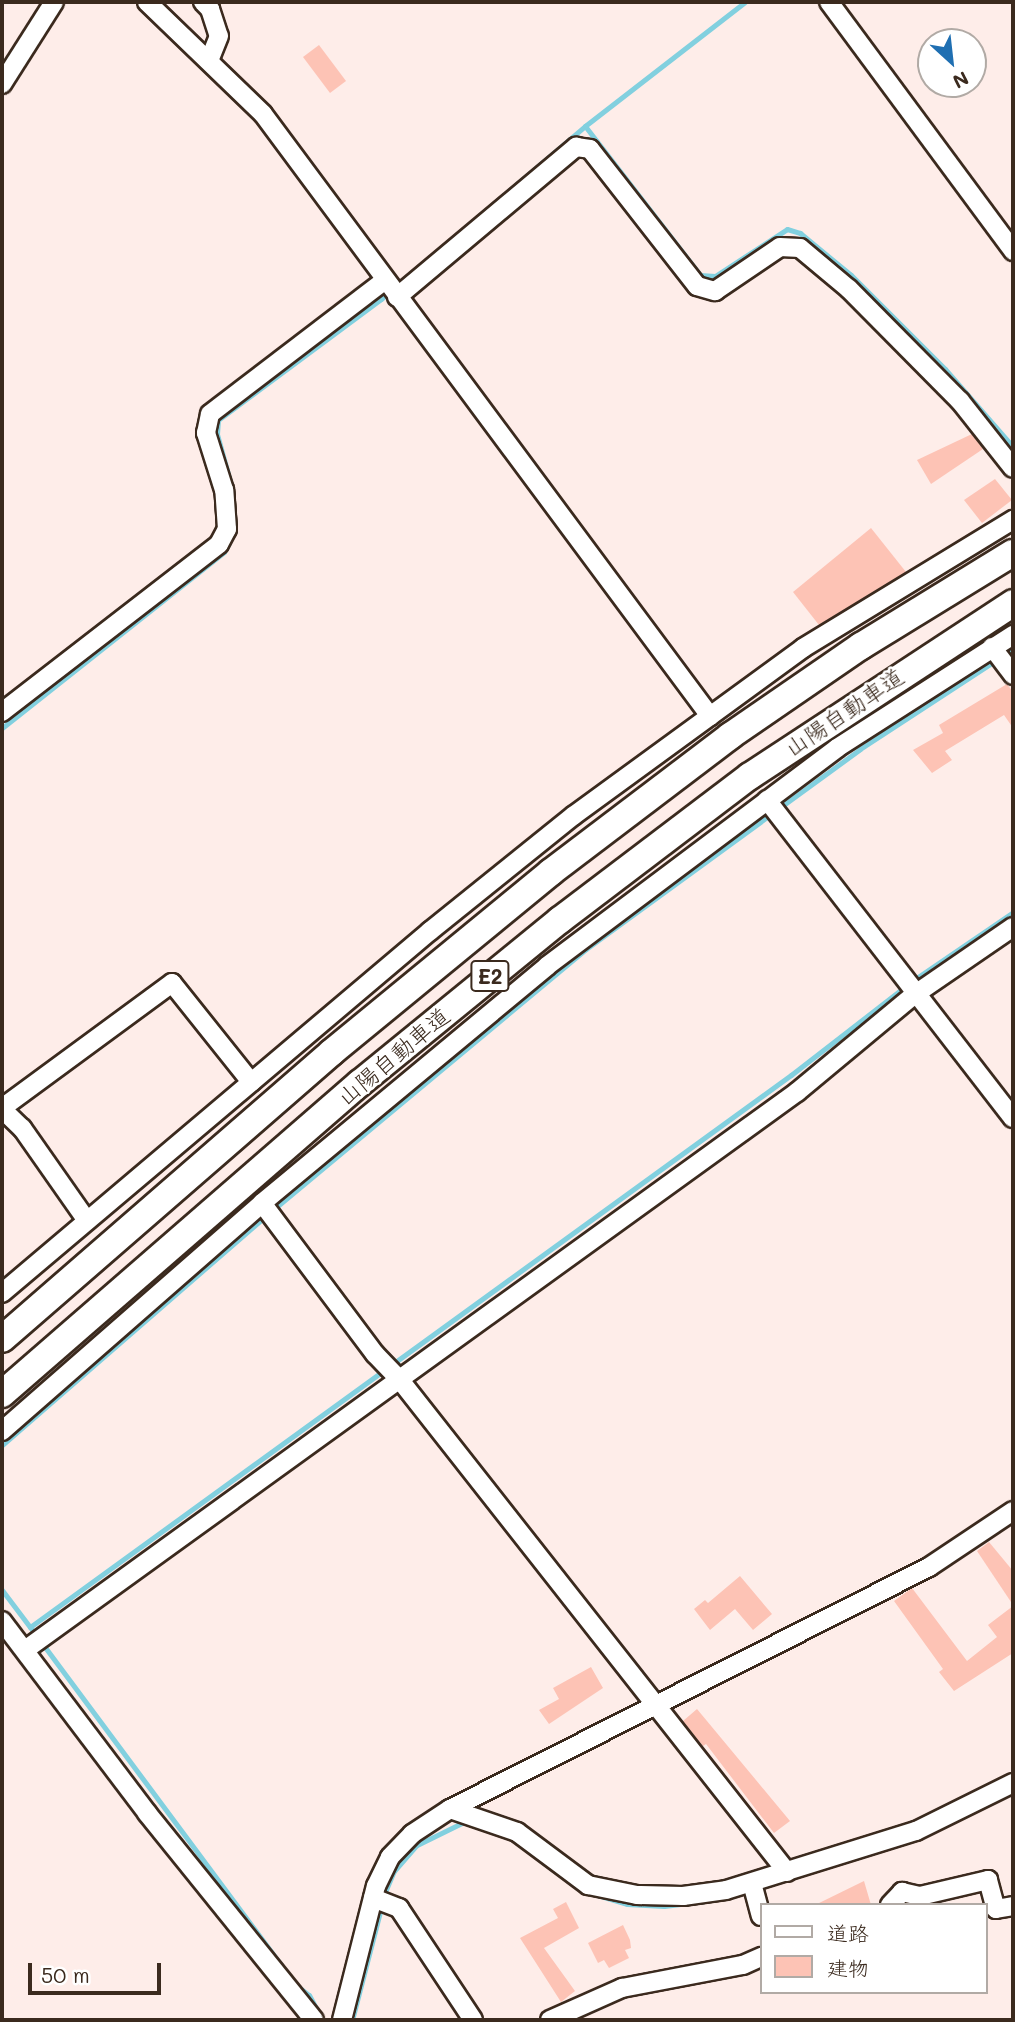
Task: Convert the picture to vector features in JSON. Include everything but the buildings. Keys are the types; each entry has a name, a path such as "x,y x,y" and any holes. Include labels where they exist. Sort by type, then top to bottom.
{"highway":[{"name":"山陽自動車道","path":"2,1339 332,1052 551,872 741,729 861,646 1013,553"},
{"name":"山陽自動車道","path":"2,1394 360,1083 560,920 761,768 1013,603"}],"street":[{"path":"2,84 54,2"},
{"path":"148,2 263,114 710,716"},
{"path":"203,2 210,9 219,36 209,61"},
{"path":"829,2 1013,251"},
{"path":"2,712 219,544 227,529 224,489 206,433 210,414 391,289 576,147 590,149 697,286 715,291 780,247 800,248 849,289 960,401 1013,468"},
{"path":"2,1293 502,874 803,648 1013,520"},
{"path":"2,1431 267,1210 547,966 772,807 1001,659 1013,635"},
{"path":"772,807 909,988 1013,1118"},
{"path":"35,1643 393,1373 797,1092 909,988 1013,927"},
{"path":"87,1221 22,1128 2,1108 172,983 251,1082"},
{"path":"267,1210 653,1706 787,1872"},
{"path":"342,2020 390,1857 412,1834 450,1809 929,1567 1013,1511"},
{"path":"2,1621 35,1643 147,1813 314,2020"},
{"path":"450,1809 517,1832 588,1885 637,1895 683,1896 753,1888 787,1872 916,1831 1013,1783"},
{"path":"892,1903 902,1892 920,1896 988,1880 996,1909 1013,1906"},
{"path":"753,1888 760,1912"},
{"path":"379,1900 399,1908 473,2020"},
{"path":"550,2020 622,1988 743,1965 760,1957"}],"waterway":[{"path":"231,485 217,434 218,420 381,299 585,126 745,2"},
{"path":"585,126 700,275 715,276 787,229 800,233 851,275 945,369 1013,447"},
{"path":"2,728 224,552 229,543"},
{"path":"2,1445 275,1208 586,949 860,749 1013,649"},
{"path":"2,1590 30,1627 791,1075 912,981 1013,912"},
{"path":"30,1627 296,1985 309,1995 319,2014"},
{"path":"352,2020 385,1892 394,1871 417,1845 466,1821"},
{"path":"541,1861 573,1884"},
{"path":"594,1894 627,1904 664,1906 705,1901"}]}
